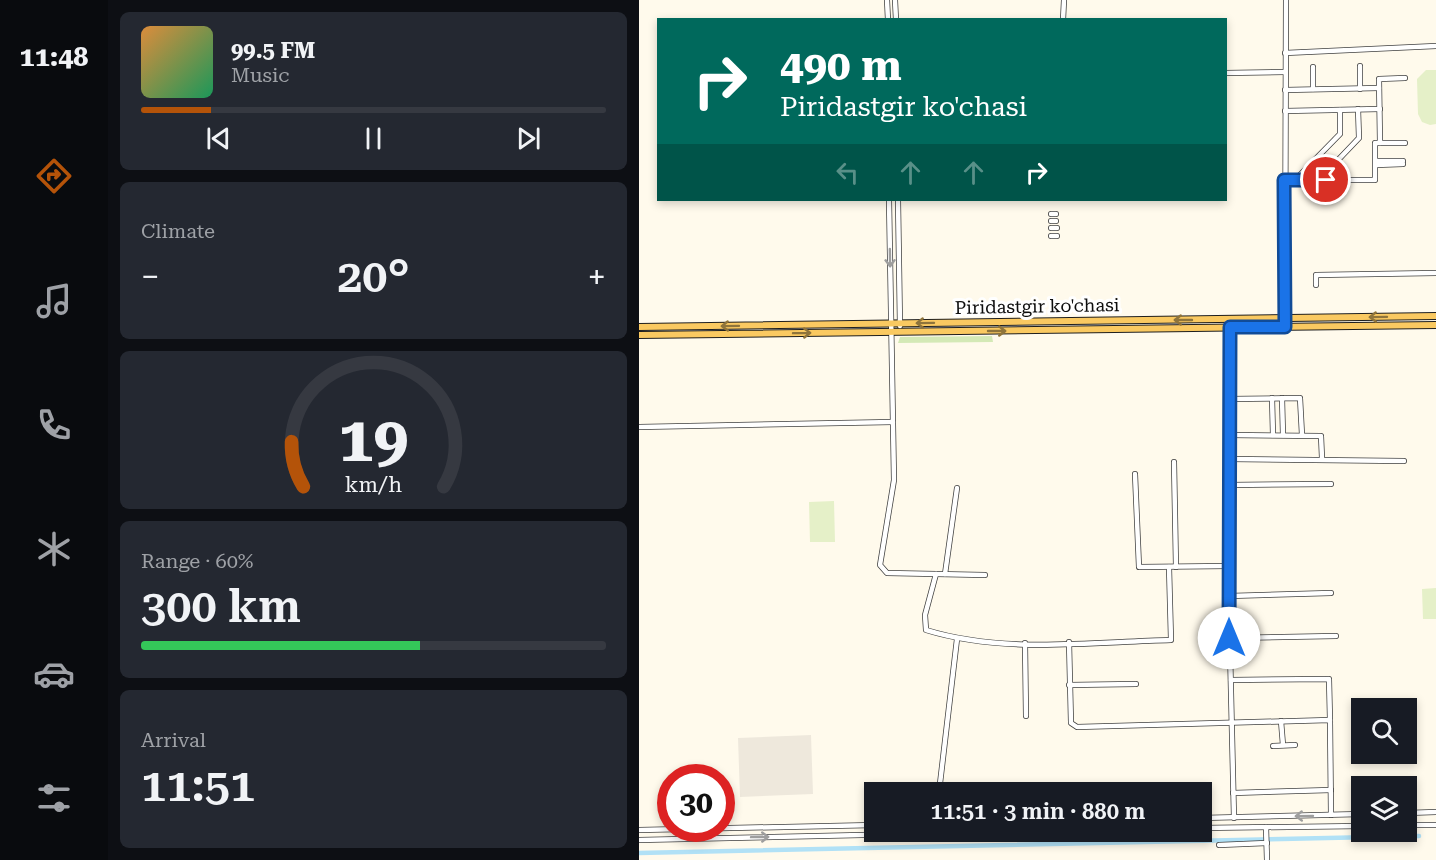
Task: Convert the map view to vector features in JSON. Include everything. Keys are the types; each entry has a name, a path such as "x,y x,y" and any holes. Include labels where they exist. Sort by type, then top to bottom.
{"main road":[{"name":"Piridastgir ko'chasi","path":"639,327 1436,316"},
{"name":"Piridastgir ko'chasi","path":"639,335 1436,325"}],"street":[{"path":"887,0 888,18"},
{"path":"895,0 896,18"},
{"path":"1063,18 1064,0"},
{"path":"1285,327 1286,0"},
{"path":"1285,53 1436,46"},
{"path":"1360,66 1360,89"},
{"path":"1313,67 1313,89"},
{"path":"1227,73 1285,72"},
{"path":"1380,143 1379,79 1405,78"},
{"path":"1285,90 1379,88"},
{"path":"1319,180 1359,138 1358,109"},
{"path":"1285,111 1380,109"},
{"path":"1295,180 1340,134 1340,110"},
{"path":"1284,180 1375,180 1375,143 1405,143"},
{"path":"1376,163 1403,163"},
{"path":"889,201 894,480 880,565 887,573 985,575"},
{"path":"898,201 900,332"},
{"path":"1316,285 1316,275 1436,273"},
{"path":"1230,327 1228,566 1235,818"},
{"path":"1272,398 1273,435"},
{"path":"1283,398 1283,435"},
{"path":"1229,399 1300,398 1302,435"},
{"path":"639,426 893,422"},
{"path":"1229,435 1321,436 1322,458"},
{"path":"1229,459 1322,458 1404,461"},
{"path":"1174,462 1176,567"},
{"path":"1135,474 1139,567 1228,566"},
{"path":"1229,485 1331,484"},
{"path":"945,574 957,488"},
{"path":"936,574 925,615 926,630 957,639 995,644 1171,640 1169,567"},
{"path":"1229,596 1331,593"},
{"path":"1229,638 1336,636"},
{"path":"940,782 957,639"},
{"path":"1069,642 1071,723 1077,727 1330,720"},
{"path":"1025,643 1026,716"},
{"path":"1231,680 1329,679 1331,815"},
{"path":"1069,685 1136,684"},
{"path":"1281,721 1283,745"},
{"path":"1273,746 1295,745"},
{"path":"1233,793 1331,789"},
{"path":"1417,813 1436,812"},
{"path":"1212,818 1351,814"},
{"path":"1227,818 1227,828"},
{"path":"639,830 864,825"},
{"path":"1417,825 1436,825"},
{"path":"1212,828 1351,826"},
{"path":"1266,827 1267,860"},
{"path":"639,840 864,833"},
{"path":"1218,845 1266,840"}],"green space":[{"path":"1426,70 1436,70 1436,124 1430,125 1422,122 1418,114 1417,79"},
{"path":"992,336 993,342 898,343 900,337"},
{"path":"834,501 835,542 810,542 809,502"},
{"path":"1436,588 1436,619 1423,619 1422,589"}],"shaded area":[{"path":"811,735 813,794 740,797 738,738"}],"waterway":[{"path":"639,853 1419,836"}],"route":[{"path":"1229,638 1230,327 1285,327 1284,180 1326,180"}]}
